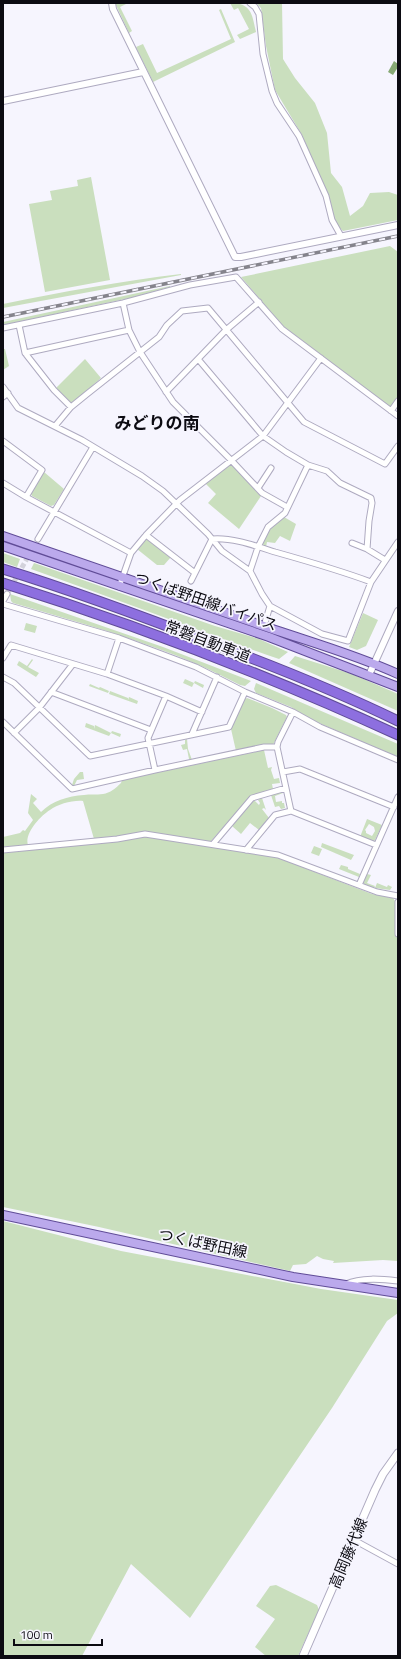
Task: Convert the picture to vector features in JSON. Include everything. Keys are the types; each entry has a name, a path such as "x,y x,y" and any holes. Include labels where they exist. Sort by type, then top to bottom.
{"highway":[{"name":"常磐自動車道","path":"3,569 88,597 170,627 310,682 398,721"},
{"name":"常磐自動車道","path":"3,583 164,638 304,694 398,735"}],"main road":[{"name":"つくば野田線バイパス","path":"3,536 264,626 327,646 398,674"},
{"name":"つくば野田線バイパス","path":"3,546 269,637 398,687"},
{"name":"つくば野田線","path":"3,1215 293,1277 398,1293"},
{"name":"高岡藤代線","path":"303,1656 375,1490 383,1474 398,1453"}],"street":[{"path":"112,3 113,9 235,257 398,225"},
{"path":"250,3 255,7 259,14 263,54 272,91 277,102 299,136 326,196 332,220 341,236"},
{"path":"3,101 144,72"},
{"path":"3,328 123,303 190,285 236,277 282,329 398,416"},
{"path":"166,392 226,330 259,302"},
{"path":"123,303 129,330 140,352 173,402 262,493 287,507"},
{"path":"55,426 71,407 159,337 167,325 182,311 208,308 304,422 385,464 398,446"},
{"path":"19,325 25,353 54,390 71,407"},
{"path":"25,353 129,330"},
{"path":"119,586 131,553 146,535 177,502 263,436 321,358"},
{"path":"198,360 263,436 308,465 327,471 340,483 371,498 372,503 368,521 368,549"},
{"path":"3,387 18,408 55,426 149,480 177,502 222,551 250,571 270,606 322,634 348,641 371,582 398,542"},
{"path":"3,397 8,393"},
{"path":"391,411 398,401"},
{"path":"3,441 42,470 26,497"},
{"path":"38,539 93,447"},
{"path":"250,571 258,547 268,527 285,514 308,465"},
{"path":"258,488 271,468"},
{"path":"3,483 26,497 131,553"},
{"path":"146,535 195,573"},
{"path":"212,539 219,538 258,547 344,572 371,582"},
{"path":"190,581 212,539"},
{"path":"352,543 368,549 385,560"},
{"path":"7,594 3,602 119,638 196,667 245,692 293,712 320,727 398,760"},
{"path":"264,626 270,606"},
{"path":"369,675 398,611"},
{"path":"107,674 119,638"},
{"path":"3,658 11,644 107,674 166,696 202,712"},
{"path":"14,733 39,708 73,664"},
{"path":"3,677 14,683 90,756 229,727 245,692"},
{"path":"192,734 217,677"},
{"path":"51,692 151,730"},
{"path":"155,770 148,738 166,696"},
{"path":"291,811 277,747 293,712"},
{"path":"3,722 72,789 264,747 277,747"},
{"path":"283,772 300,769 394,807"},
{"path":"213,844 252,798 286,788"},
{"path":"359,885 398,797"},
{"path":"246,850 275,815 291,811 376,845"},
{"path":"3,850 117,839 145,834 278,855 377,892 398,896"},
{"path":"398,902 398,934"},
{"path":"344,1285 355,1280 398,1281"},
{"path":"354,1540 398,1564"}],"shaded area":[{"path":"115,3 128,3 120,7 132,31 129,33"},
{"path":"230,3 237,3 249,10 252,14 256,32 240,39 237,35 249,29 238,8 234,10"},
{"path":"256,3 282,3 283,59 295,78 315,103 327,133 331,173 342,187 350,216 363,206 370,193 389,192 398,195 398,220 343,231 338,226 332,213 328,196 302,135 275,90 266,46 261,8"},
{"path":"221,9 235,42 153,82 136,47 143,44 157,73 231,39 219,10"},
{"path":"394,61 398,64 398,67 393,75 388,72"},
{"path":"91,177 110,280 45,292 29,204 52,200 50,191 78,186 77,180"},
{"path":"390,246 398,252 398,397 392,406 389,406 283,326 241,277"},
{"path":"181,274 3,308 3,304 47,295 114,283"},
{"path":"170,286 130,298 3,325 3,322"},
{"path":"3,349 5,349 9,366 3,370"},
{"path":"85,359 101,378 73,403 70,402 56,388"},
{"path":"228,463 231,464 261,496 239,529 208,503 216,494 205,483"},
{"path":"44,472 64,489 54,505 51,506 32,496 31,494"},
{"path":"284,517 296,524 290,541 280,536 275,543 267,542 266,547 262,545 269,530"},
{"path":"145,539 171,557 164,565 157,565 137,549"},
{"path":"3,553 20,559 17,567 3,562"},
{"path":"34,563 215,626 259,639 288,652 279,659 31,569"},
{"path":"10,594 163,647 251,681 245,686 240,685 199,665 153,647 107,631 13,603 11,601"},
{"path":"363,613 378,620 366,646 357,650 349,647"},
{"path":"26,623 37,626 35,633 24,630"},
{"path":"295,656 352,674 398,694 398,711 289,663"},
{"path":"32,659 33,660 28,667 39,673 36,677 17,665 19,661 27,666"},
{"path":"185,679 194,683 192,687 183,683"},
{"path":"195,681 204,685 203,688 194,683"},
{"path":"256,683 398,744 398,757 304,716 291,707 256,693 254,689"},
{"path":"90,684 109,691 108,693 89,686"},
{"path":"110,691 128,698 128,700 129,697 138,701 137,704 109,694"},
{"path":"247,698 272,708 286,715 287,717 273,745 263,744 236,751 231,729 245,699"},
{"path":"86,723 94,726 94,729 95,725 111,733 109,736 85,727"},
{"path":"112,731 121,734 120,737 111,733"},
{"path":"187,739 188,749 192,760 189,759 187,749 183,750 181,745 185,744 185,740"},
{"path":"264,750 268,768 272,767 271,770 274,779 279,778 280,783 272,784 273,789 252,795 211,841 211,847 276,857 372,894 393,898 395,901 395,936 398,938 398,1261 383,1260 333,1263 334,1261 317,1256 306,1264 293,1265 290,1271 99,1227 3,1207 3,853 98,843 97,838 94,839 83,801 61,804 46,813 34,826 28,836 28,845 3,847 3,837 20,833 23,830 25,831 33,820 28,813 31,794 37,799 33,803 41,812 55,802 66,798 108,793 117,787 122,780"},
{"path":"80,772 83,772 84,779 77,780 74,786 72,785 74,779"},
{"path":"283,793 275,796 276,802 282,801 282,803 284,803 285,808 281,809 279,806 275,807 271,795"},
{"path":"262,798 266,810 264,808 262,809 269,818 259,830 250,823 241,834 232,826 254,800 259,805 260,803 258,800"},
{"path":"367,819 382,825 373,842 360,837","holes":["369,824 374,827 375,831 372,836 366,833 365,830"]},
{"path":"322,843 354,855 351,860 321,847"},
{"path":"314,846 322,849 319,856 311,853"},
{"path":"341,865 360,874 359,877 339,869"},
{"path":"367,874 371,875 367,883 375,886 374,888 364,884 363,882"},
{"path":"377,883 387,887 388,885 392,887 390,890 375,888"},
{"path":"3,1221 121,1251 321,1289 398,1300 398,1313 387,1321 332,1408 190,1618 131,1564 82,1656 3,1656"},
{"path":"276,1585 317,1605 319,1610 298,1656 266,1656 255,1647 275,1619 256,1606 270,1586"}],"tunnel":[{"path":"7,594 38,539"}],"railway":[{"path":"3,317 398,236"}],"district":[{"name":"みどりの南","path":"157,423"}]}
